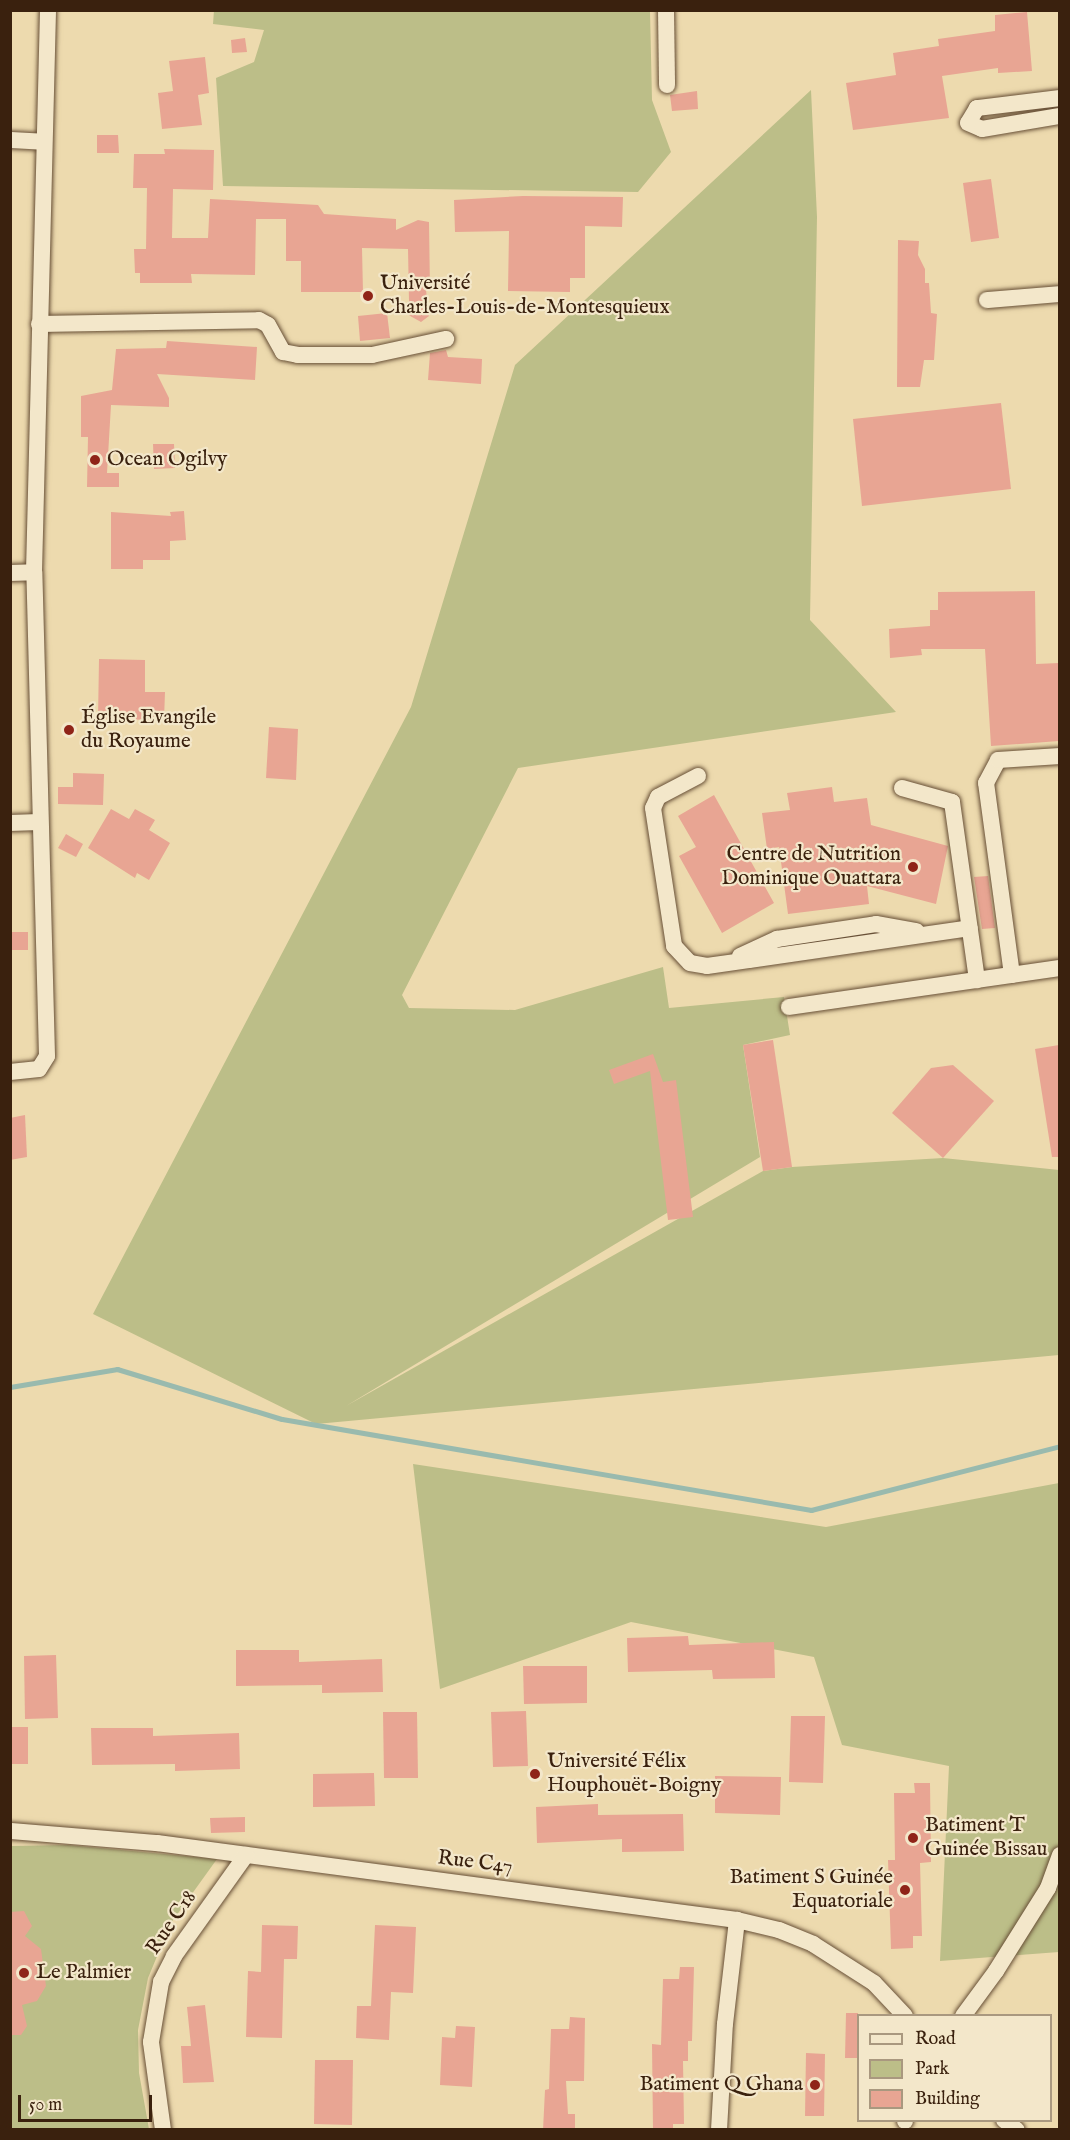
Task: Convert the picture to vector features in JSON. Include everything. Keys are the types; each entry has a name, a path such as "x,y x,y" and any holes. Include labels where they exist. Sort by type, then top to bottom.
{"street":[{"path":"10,1072 42,1066 47,1056 34,572 48,10"},
{"path":"666,10 667,86"},
{"path":"1059,98 977,108 968,123 982,129 1059,116"},
{"path":"10,140 44,142"},
{"path":"987,300 1059,294"},
{"path":"39,324 259,320 268,325 283,352 298,355 372,355 446,339"},
{"path":"10,573 34,572"},
{"path":"1011,975 987,783 998,760 1059,756"},
{"path":"698,776 658,797 653,808 653,822 674,946 690,963 726,963 970,928"},
{"path":"902,788 952,802 977,980"},
{"path":"10,823 39,822"},
{"path":"789,1007 1059,968"},
{"name":"Rue C47","path":"10,1831 157,1843 737,1920 779,1930 813,1944 874,1983 903,2014"},
{"name":"Rue C18","path":"163,2130 151,2042 161,1982 174,1956 246,1855"},
{"path":"964,2014 1048,1888 1059,1855"},
{"path":"719,2130 725,2024 737,1920"}],"green space":[{"path":"214,10 650,11 652,100 671,152 638,192 223,186 216,78 254,62 264,30 213,24"},
{"path":"811,90 817,217 810,620 896,712 518,768 402,995 409,1008 515,1010 663,967 669,1008 784,997 790,1035 743,1045 760,1157 346,1406 763,1171 792,1167 943,1158 1059,1170 1059,1355 316,1424 93,1314 411,707 515,365"},
{"path":"413,1464 826,1527 1059,1483 1059,1952 940,1961 949,1766 842,1745 814,1657 631,1622 440,1689"},
{"path":"68,1845 217,1859 171,1923 148,1978 138,2030 139,2073 149,2129 11,2129 10,1846"}],"building":[{"path":"1027,12 1032,71 998,73 998,68 942,76 949,118 853,130 846,83 896,75 893,53 939,46 938,39 995,31 995,15"},
{"path":"245,38 247,52 232,53 231,40"},
{"path":"205,57 209,93 198,95 202,125 162,129 158,93 173,91 169,61"},
{"path":"697,91 698,109 672,111 670,95"},
{"path":"97,135 118,135 119,153 97,153"},
{"path":"164,149 214,150 213,190 173,189 172,238 208,238 210,199 318,205 324,214 396,219 396,230 418,220 429,222 430,290 426,290 429,316 421,322 403,312 409,301 408,249 362,248 363,292 301,292 301,261 286,261 286,219 256,219 255,275 191,274 192,283 140,283 140,273 135,273 134,249 146,249 147,188 133,188 134,154 165,154"},
{"path":"991,179 999,238 971,242 963,183"},
{"path":"523,196 623,197 622,227 585,226 585,278 570,278 570,292 508,291 509,231 455,232 454,200"},
{"path":"898,240 919,241 918,255 925,269 925,283 929,283 931,313 937,314 934,360 924,360 920,387 897,387"},
{"path":"387,313 390,338 360,341 358,316"},
{"path":"167,341 257,347 255,380 157,374 169,398 169,407 111,405 107,473 119,473 119,487 87,487 88,437 81,437 81,396 112,390 116,349 166,348"},
{"path":"446,350 448,357 482,359 481,384 428,380 430,353"},
{"path":"1001,403 1011,489 862,506 853,419"},
{"path":"153,444 174,444 175,468 154,469"},
{"path":"184,511 186,540 170,541 170,560 143,560 143,569 111,569 111,512 171,516 170,512"},
{"path":"1035,591 1036,664 1059,663 1059,741 991,746 985,649 921,649 922,655 890,658 889,629 930,626 930,610 938,610 938,592"},
{"path":"99,659 145,660 145,692 165,692 164,720 98,719"},
{"path":"269,727 298,729 296,780 266,778"},
{"path":"73,773 104,774 103,805 58,804 58,787 73,787"},
{"path":"832,787 834,802 867,798 871,825 948,846 936,904 867,886 869,904 788,914 779,847 767,849 762,813 790,810 787,793"},
{"path":"714,795 774,903 722,933 679,856 696,847 678,816"},
{"path":"111,809 129,819 135,809 155,820 149,830 170,843 149,880 137,873 135,878 88,848"},
{"path":"66,834 83,844 76,857 58,848"},
{"path":"988,876 995,928 982,929 974,877"},
{"path":"10,932 28,932 28,950 10,950"},
{"path":"773,1040 792,1167 763,1171 743,1045"},
{"path":"1059,1045 1059,1157 1052,1157 1035,1049"},
{"path":"653,1054 663,1082 676,1080 693,1217 668,1220 650,1071 614,1084 609,1070"},
{"path":"953,1065 994,1101 943,1158 892,1113 931,1068"},
{"path":"25,1115 27,1157 10,1160 10,1118"},
{"path":"688,1636 689,1645 774,1642 775,1678 713,1679 712,1670 628,1672 627,1638"},
{"path":"236,1650 299,1650 299,1662 382,1659 383,1692 322,1693 322,1685 236,1686"},
{"path":"56,1655 58,1718 25,1719 24,1656"},
{"path":"523,1666 587,1666 587,1703 524,1704"},
{"path":"526,1711 528,1766 493,1767 491,1712"},
{"path":"383,1712 417,1712 418,1778 384,1778"},
{"path":"791,1716 825,1716 823,1783 789,1782"},
{"path":"10,1727 28,1727 28,1764 10,1764"},
{"path":"91,1728 153,1728 153,1736 239,1733 240,1769 175,1771 175,1764 92,1765"},
{"path":"374,1773 375,1806 313,1807 313,1774"},
{"path":"715,1776 781,1777 780,1815 715,1813"},
{"path":"914,1783 930,1783 931,1862 920,1863 922,1936 913,1936 913,1948 891,1949 888,1860 895,1860 894,1793 915,1793"},
{"path":"598,1804 598,1815 683,1814 684,1851 622,1852 622,1839 537,1843 536,1807"},
{"path":"245,1817 245,1832 211,1833 210,1818"},
{"name":"Le Palmier","path":"24,1911 32,1926 25,1936 41,1949 46,1986 37,2001 22,2005 27,2026 21,2035 10,2035 10,1912"},
{"path":"262,1925 298,1926 297,1959 284,1959 282,2038 246,2037 248,1971 261,1972"},
{"path":"375,1925 416,1927 413,1993 391,1992 389,2040 356,2038 357,2006 371,2006"},
{"path":"680,1967 694,1967 692,2041 688,2041 688,2061 683,2061 684,2124 673,2124 673,2130 653,2130 652,2044 661,2045 663,1979 679,1979"},
{"path":"205,2005 214,2082 183,2083 181,2046 191,2046 187,2007"},
{"path":"846,2013 858,2013 857,2058 845,2058"},
{"path":"570,2017 585,2018 584,2081 566,2081 568,2114 575,2114 575,2130 543,2130 545,2090 549,2089 551,2029 569,2029"},
{"path":"456,2026 475,2027 472,2087 440,2085 442,2037 455,2038"},
{"name":"Batiment Q Ghana","path":"806,2053 825,2054 824,2116 805,2116"},
{"path":"315,2060 353,2060 352,2125 314,2124"}],"waterway":[{"path":"10,1387 117,1369 282,1419 811,1510 1060,1446"}],"place":[{"name":"Université Charles-Louis-de-Montesquieux","path":"368,296"},
{"name":"Ocean Ogilvy","path":"95,460"},
{"name":"Église Evangile du Royaume","path":"69,730"},
{"name":"Centre de Nutrition Dominique Ouattara","path":"913,867"},
{"name":"Université Félix Houphouët-Boigny","path":"535,1774"},
{"name":"Batiment T Guinée Bissau","path":"913,1838"},
{"name":"Batiment S Guinée Equatoriale","path":"905,1890"},
{"name":"Le Palmier","path":"24,1973"},
{"name":"Batiment Q Ghana","path":"815,2085"}]}
